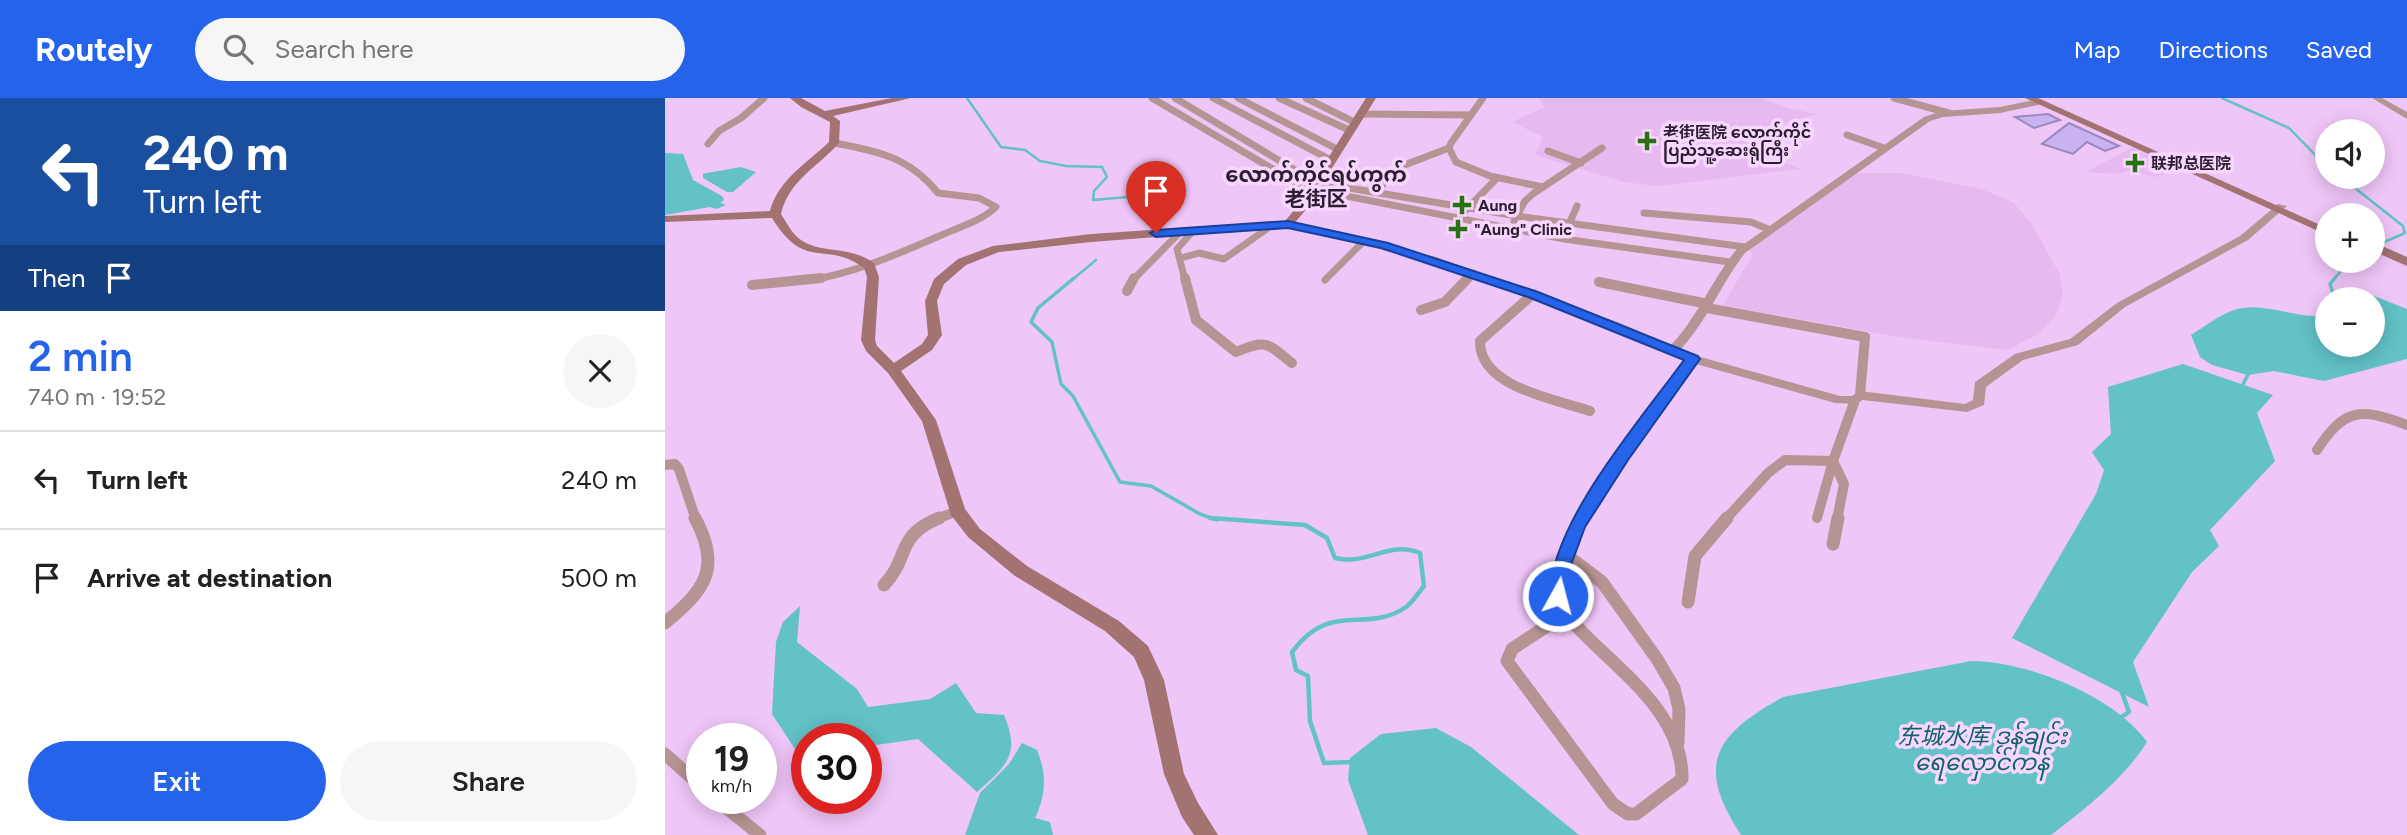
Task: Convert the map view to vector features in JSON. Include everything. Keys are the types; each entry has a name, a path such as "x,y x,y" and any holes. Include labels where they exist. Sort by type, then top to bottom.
{"main road":[{"path":"775,214 779,201 794,179 834,143 835,124 832,118 822,115 795,98"},
{"path":"822,115 906,98"},
{"path":"2042,99 2315,224"},
{"path":"893,370 927,347 935,335 930,300 938,282 962,262 997,249 1091,238 1288,224 1317,187 1368,100"},
{"path":"835,124 864,108"},
{"path":"665,219 775,214"},
{"path":"775,214 795,242 803,246 842,251 870,266 873,277 867,340 881,361 893,370 929,421 957,511 975,533 1021,571 1112,626 1142,652 1154,680 1174,774 1190,810 1207,835"},
{"path":"2385,254 2407,262"},
{"path":"2385,255 2407,267"}],"street":[{"path":"708,144 716,138 719,131 741,118 764,98"},
{"path":"1152,98 1317,187 1509,229 1730,262"},
{"path":"1166,106 1191,98"},
{"path":"1213,98 1331,160"},
{"path":"1238,98 1337,149"},
{"path":"1279,98 1354,122 1469,115"},
{"path":"1306,98 1354,122"},
{"path":"1376,191 1402,166 1449,148 1483,98"},
{"path":"1894,98 1949,113"},
{"path":"2376,98 2407,116"},
{"path":"1672,351 1688,335 1708,306 1730,262 1745,247 1884,148 1927,119 1949,113 2000,110 2042,99"},
{"path":"1178,100 1317,187 1376,191 1468,209 1745,247"},
{"path":"1847,135 1884,148"},
{"path":"753,285 814,282 870,266 991,212 996,205 979,198 938,193 921,172 882,152 834,143"},
{"path":"1449,148 1459,165 1497,178 1543,187"},
{"path":"1509,229 1525,201 1602,148"},
{"path":"1548,151 1581,163"},
{"path":"1457,216 1468,209 1478,199 1482,190 1497,178"},
{"path":"1569,224 1577,206"},
{"path":"1288,224 1364,241 1473,273 1533,294 1693,359 1840,400 1858,397 1967,408 1979,402 1980,385 2007,364 2074,341 2121,305 2243,238 2279,208"},
{"path":"1644,213 1734,220 1768,229"},
{"path":"1657,236 1663,216"},
{"path":"1181,258 1199,253 1217,260 1224,259 1271,226"},
{"path":"1186,232 1177,249 1191,305 1201,326 1236,352 1260,342 1266,343 1292,363"},
{"path":"1126,291 1135,278 1186,232"},
{"path":"1325,280 1364,241"},
{"path":"1421,310 1445,302 1473,273"},
{"path":"1599,282 1865,337 1858,397 1833,461 1817,519"},
{"path":"1533,294 1480,341 1479,349 1493,373 1501,380 1590,411"},
{"path":"1561,608 1665,718 1678,744 1684,768 1682,779 1636,814 1628,814 1613,803 1507,661 1508,653 1514,646 1549,625 1561,608 1559,573 1577,526 1622,456 1693,359"},
{"path":"2317,450 2334,422 2349,414 2366,412 2407,425"},
{"path":"1688,602 1695,556 1700,547 1767,473 1785,460 1833,461"},
{"path":"1833,461 1844,484 1833,544"},
{"path":"665,464 675,464 686,478 688,504 706,549 707,575 702,591 665,623"},
{"path":"884,585 895,575 904,544 911,533 957,511"},
{"path":"1565,554 1591,571 1609,589 1623,615 1657,659 1674,688 1679,709 1678,744"},
{"path":"665,754 686,773"},
{"path":"734,814 760,835"}],"shaded area":[{"name":"老街医院 လောက်ကိုင် ပြည်သူ့ဆေးရုံကြီး","path":"1539,98 1761,98 1787,108 1817,114 1771,127 1754,137 1750,145 1800,169 1657,186 1624,182 1535,155 1543,137 1512,122 1544,107"},
{"name":"联邦总医院","path":"2132,148 2180,170 2155,177 2130,171 2118,174 2085,172"},
{"path":"1857,173 1902,173 1981,189 2013,202 2032,224 2059,273 2063,293 2056,316 2036,335 2007,350 1899,337 1723,305 1753,255 1749,249"}],"water":[{"path":"665,153 683,154 693,180 722,196 724,200 720,203 726,205 716,209 710,207 665,215"},
{"path":"741,167 756,172 733,192 727,192 703,178 703,174"},
{"path":"2385,300 2407,309 2407,359 2324,381 2274,371 2248,375 2212,365 2200,357 2191,335 2228,312 2245,308 2257,307 2315,316 2315,357 2385,357"},
{"path":"2183,364 2273,395 2257,413 2275,461 2210,530 2219,546 2192,572 2133,662 2149,707 2012,638 2096,494 2104,470 2092,452 2111,434 2108,387"},
{"path":"800,606 797,642 857,689 868,707 930,699 956,683 976,713 1004,715 1009,729 1011,750 1003,767 977,792 918,739 882,744 882,723 791,723 791,743 772,714 776,642 783,622"},
{"name":"东城水库 ဒွန်ချင်း ရေလှောင်ကန်","path":"1971,661 2017,667 2068,684 2113,710 2147,742 2115,781 2051,835 1741,835 1718,789 1716,771 1719,754 1727,739 1759,711 1783,697"},
{"path":"1436,728 1471,747 1579,835 1368,835 1348,780 1350,758 1381,734"},
{"path":"1022,743 1037,750 1044,784 1035,818 1050,822 1053,835 965,835 980,793 1009,764"}],"building":[{"path":"2048,114 2060,120 2034,128 2015,117"},
{"path":"2069,123 2119,146 2105,151 2087,142 2073,154 2042,144"}],"waterway":[{"path":"967,98 1001,147 1025,150 1040,161 1066,166 1102,167 1107,177 1094,191 1093,200 1128,197 1139,208 1142,217"},
{"path":"2222,98 2289,128 2315,155"},
{"path":"2356,189 2374,203"},
{"path":"2385,212 2403,226 2405,233 2385,242"},
{"path":"1072,280 1096,260"},
{"path":"2333,280 2339,273"},
{"path":"1074,278 1038,308 1031,322 1052,342 1061,384 1073,396 1120,482 1151,486 1212,518"},
{"path":"2331,287 2330,284 2335,278"},
{"path":"2242,386 2250,371"},
{"path":"1212,518 1305,525 1327,538 1335,558 1357,559 1398,549 1420,553 1424,586 1406,607 1391,615 1334,622 1321,627 1306,636 1292,652 1296,670 1308,676 1310,721 1324,763 1352,762"},
{"path":"1212,518 1217,520"},
{"path":"2120,718 2129,712 2121,690"}],"place":[{"name":"老街医院 လောက်ကိုင် ပြည်သူ့ဆေးရုံကြီး","path":"1647,141"},
{"name":"联邦总医院","path":"2135,163"},
{"name":"Aung","path":"1462,205"},
{"name":"\"Aung\" Clinic","path":"1458,229"}],"district":[{"name":"လောက်ကိုင်ရပ်ကွက် 老街区","path":"1316,187"}],"route":[{"path":"1156,233 1288,224 1384,245 1533,294 1693,359 1622,456 1577,526 1559,573 1558,596"}]}
